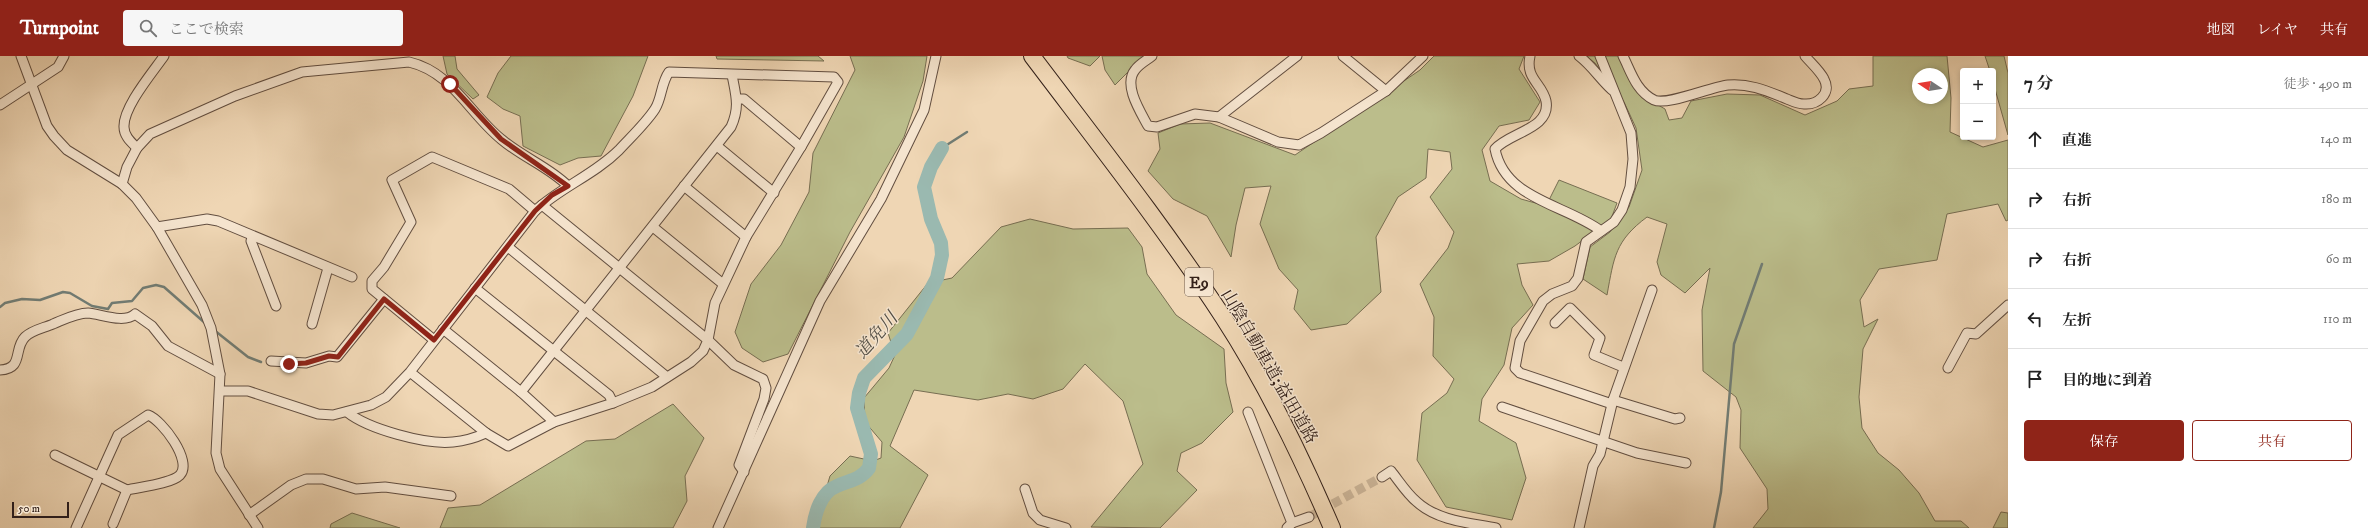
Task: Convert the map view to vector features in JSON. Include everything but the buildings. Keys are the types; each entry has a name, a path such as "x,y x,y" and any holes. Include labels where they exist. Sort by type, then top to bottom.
{"highway":[{"name":"山陰自動車道;益田道路","path":"1032,56 1187,264 1224,318 1286,428 1332,528"}],"street":[{"path":"21,56 47,126 54,136 68,150 122,184 136,198 157,227 202,306 211,328 220,374 216,453 220,469 258,528"},
{"path":"0,105 32,86 39,79 58,67 64,56"},
{"path":"137,148 127,138 124,128 125,117 143,86 164,56"},
{"path":"718,528 820,302 880,199 924,110 936,56"},
{"path":"1152,56 1136,68 1131,77 1131,86 1148,126 1157,127 1195,114 1219,117 1278,142 1299,145 1322,133 1386,91 1423,56"},
{"path":"1219,117 1297,56"},
{"path":"1343,56 1386,91"},
{"path":"1530,56 1529,72 1546,102 1544,117 1535,126 1502,141 1495,149 1498,162 1503,172 1522,191 1589,222 1601,231"},
{"path":"1579,56 1593,67 1603,82 1613,91"},
{"path":"1600,56 1631,133 1633,159 1630,186 1622,210 1614,222 1586,242 1578,278 1572,286 1552,294 1543,301 1520,341 1515,368 1520,373 1612,402 1675,419 1680,418"},
{"path":"1623,56 1640,90 1655,101 1669,102 1696,92 1736,85 1752,86 1802,105 1815,103 1822,98 1826,91 1825,80 1804,56"},
{"path":"122,184 127,167 137,148 150,134 235,96 302,72 409,62 424,66 438,73 501,139 568,186"},
{"path":"220,390 248,392 318,414 347,412 371,405 386,397 410,372 539,208 552,195 603,164 618,150 655,108 664,80 669,72 834,77 838,82 802,147 746,237 715,303 708,340 703,351 667,377 652,387 613,403 554,422 508,446 486,433 410,372"},
{"path":"521,392 731,127 737,113 737,99 732,74"},
{"path":"737,99 744,100 802,147"},
{"path":"717,146 774,193"},
{"path":"434,340 372,289 372,281 384,267 411,222 392,180 432,158 508,189 539,208 619,268 708,340 734,365 763,380 766,388 740,465 744,472"},
{"path":"684,186 746,237"},
{"path":"157,227 207,219 218,221 252,237 352,277"},
{"path":"653,227 723,284"},
{"path":"252,237 251,242 276,306"},
{"path":"508,247 667,377"},
{"path":"312,324 328,268"},
{"path":"475,288 609,395 613,403"},
{"path":"1579,528 1593,466 1600,454 1612,402 1623,367 1652,290"},
{"path":"271,361 306,363 329,356 338,357 384,299"},
{"path":"1948,368 1967,333 1976,334 2008,305"},
{"path":"1555,323 1570,308 1600,338 1594,356 1623,367"},
{"path":"0,370 8,370 14,365 20,344 32,332 81,314 123,318 132,317 135,314 152,326 168,346 220,374"},
{"path":"443,329 521,392 554,422"},
{"path":"1502,407 1637,454 1686,463"},
{"path":"347,412 365,423 427,440 452,442 476,438 486,433"},
{"path":"1248,412 1290,525 1309,517"},
{"path":"55,455 100,476 127,490 172,480 180,474 184,467 182,458 170,434 152,416 148,415 118,435 100,476 76,528"},
{"path":"1382,477 1391,471 1417,502 1433,512 1448,518 1496,528"},
{"path":"249,515 291,485 306,479 323,479 356,490 385,487 451,496"},
{"path":"1025,489 1033,513 1040,520 1066,528"},
{"path":"113,524 127,490"}],"green space":[{"path":"443,56 455,56 457,69 479,95 473,99 447,74"},
{"path":"511,56 648,56 633,96 601,156 578,158 560,165 523,146 520,116 503,109 487,97 498,73"},
{"path":"716,56 818,56 824,61 717,59"},
{"path":"850,56 927,56 923,81 904,137 850,232 788,354 763,362 742,348 735,332 751,284 781,245 809,192 813,153 855,70"},
{"path":"1067,56 1100,56 1090,66 1068,58"},
{"path":"1102,56 1144,56 1115,85 1105,70"},
{"path":"1434,56 1524,56 1519,69 1540,102 1529,120 1499,126 1482,150 1490,181 1521,199 1546,206 1559,180 1617,203 1611,219 1575,246 1549,261 1517,264 1522,285 1533,305 1512,328 1504,365 1482,399 1479,421 1516,443 1526,478 1512,520 1446,507 1417,460 1422,413 1447,393 1454,379 1433,356 1434,317 1420,284 1448,248 1454,232 1430,197 1452,169 1450,152 1428,149 1426,178 1398,197 1376,237 1381,292 1347,324 1311,330 1294,309 1298,290 1279,269 1260,224 1271,186 1245,188 1236,225 1231,257 1207,216 1173,199 1148,171 1160,149 1158,133 1180,124 1210,123 1295,155 1420,70"},
{"path":"1586,56 1620,56 1639,94 1665,109 1669,120 1682,118 1691,101 1727,94 1760,95 1805,115 1837,101 1849,89 1873,86 1873,56 1947,56 1951,98 1950,132 1960,137 1960,140 1968,140 1983,147 2008,140 2008,220 2006,221 1998,204 1947,214 1937,260 1879,269 1860,300 1864,327 1878,319 1863,349 1859,397 1862,428 1878,453 1899,470 1919,493 1935,521 1961,521 1969,528 1753,528 1768,509 1767,489 1740,448 1741,410 1736,397 1703,371 1702,310 1710,268 1685,293 1661,275 1657,262 1667,224 1647,217 1628,234 1622,242 1614,260 1607,295 1583,279 1590,247 1610,232 1629,207 1642,170 1636,128 1624,102 1595,63"},
{"path":"1985,56 2004,56 2008,73 2008,135 1996,93 1996,68 1989,68"},
{"path":"1030,219 1073,229 1128,228 1142,247 1147,274 1176,315 1224,349 1226,383 1233,412 1202,443 1181,453 1177,471 1197,490 1160,528 1091,527 1143,464 1123,401 1085,364 1063,389 1033,399 1008,394 978,400 914,390 890,446 928,475 900,528 819,528 818,517 830,476 850,456 873,461 881,458 882,442 865,422 864,398 889,368 895,355 888,333 928,283 952,278 1001,227"},
{"path":"673,404 704,438 685,476 687,501 673,528 440,528 448,508 480,505 586,441 615,439"},
{"path":"2001,512 2008,513 2008,528 1993,528"},
{"path":"352,513 400,528 330,528 331,524"}],"waterway":[{"path":"942,148 967,132"},
{"name":"道免川","path":"813,528 817,510 827,493 831,489 862,475 869,468 871,454 857,408 859,393 864,378 907,334 937,278 942,255 941,243 931,219 924,187 931,167 942,148"},
{"path":"1714,528 1721,492 1734,344 1762,264"},
{"path":"0,307 5,303 22,299 40,300 63,292 70,293 92,306 108,309 112,303 132,301 143,288 156,285 164,287 205,323"},
{"path":"214,330 248,357 261,362"}],"tunnel":[{"path":"1309,517 1382,477"}],"route":[{"path":"289,364 306,363 329,356 338,357 384,299 434,340 535,211 552,195 568,186 562,180 501,139 485,124 450,84"}]}
